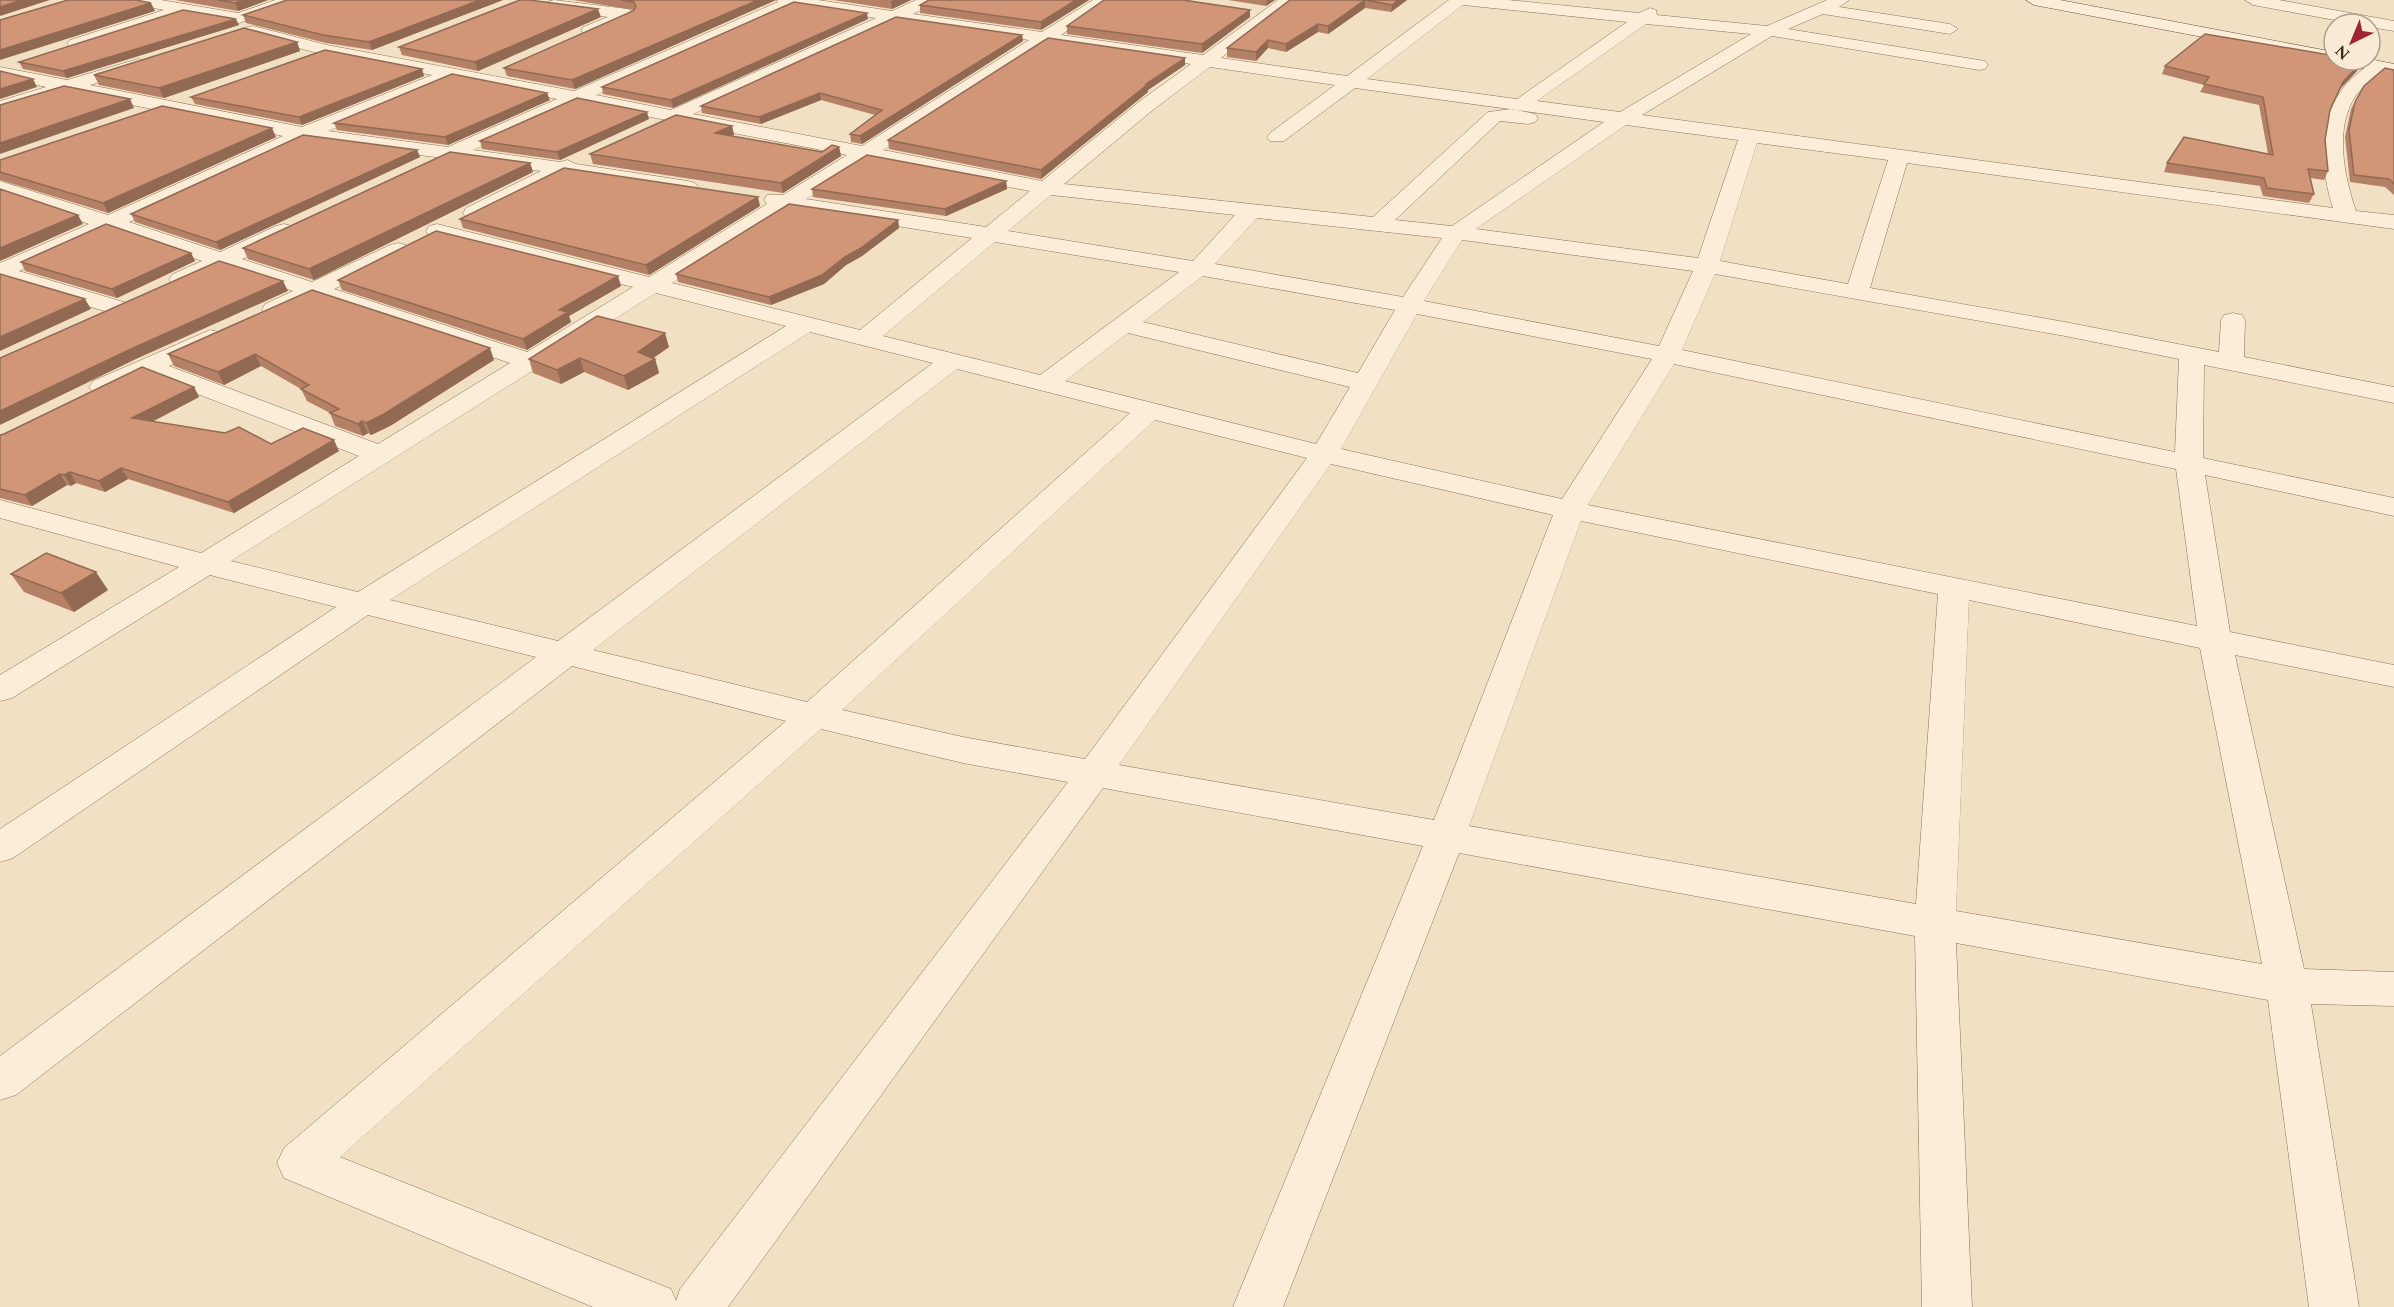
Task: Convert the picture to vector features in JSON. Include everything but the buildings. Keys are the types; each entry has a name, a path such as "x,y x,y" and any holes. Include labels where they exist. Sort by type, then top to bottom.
{"street":[{"path":"132,0 185,9 240,27 326,50 676,115 1046,188 1456,233 1707,266 1857,291 2394,394"},
{"path":"240,27 291,0"},
{"path":"420,168 792,0 1351,82 2394,222"},
{"path":"645,130 929,0"},
{"path":"0,690 653,284 772,200 865,153 1104,0"},
{"path":"865,338 1147,105 1288,0"},
{"path":"1277,137 1460,0 1769,30 1979,65"},
{"path":"698,1307 1095,772 1324,454 1410,305 1456,233 1620,119 1769,30 1841,0"},
{"path":"2034,0 2322,55"},
{"path":"2253,0 2394,26"},
{"path":"534,2 628,14 578,36"},
{"path":"1520,105 1660,6"},
{"path":"54,51 185,9"},
{"path":"1824,9 1950,29"},
{"path":"1248,10 1271,13"},
{"path":"374,58 406,45"},
{"path":"294,62 326,50"},
{"path":"0,107 157,58"},
{"path":"0,70 22,61"},
{"path":"479,79 508,66"},
{"path":"2347,216 2338,192 2332,138 2345,97 2386,67"},
{"path":"0,70 303,134 703,189"},
{"path":"0,272 303,134 452,73"},
{"path":"133,118 198,95"},
{"path":"1377,225 1495,116 1512,115 1597,134"},
{"path":"1258,1307 1446,837 1570,510 1667,355 1707,266 1749,136"},
{"path":"83,396 315,291 594,153"},
{"path":"1857,291 1899,157"},
{"path":"0,187 529,361"},
{"path":"772,200 994,233 1197,270 1410,305 1667,355 2394,507"},
{"path":"1046,383 1197,270 1251,211"},
{"path":"87,323 306,221"},
{"path":"437,231 1324,454 1570,510 2394,676"},
{"path":"0,272 140,299"},
{"path":"2230,362 2234,320"},
{"path":"0,848 363,603 808,323"},
{"path":"1124,325 1365,383"},
{"path":"2192,354 2189,464 2215,640 2287,986 2334,1307"},
{"path":"0,1081 952,361"},
{"path":"146,366 381,455"},
{"path":"653,1307 300,1164 814,716 1150,410"},
{"path":"0,509 205,564 814,716 963,750 2287,986 2394,989"},
{"path":"1947,1307 1935,924 1954,587"}]}
